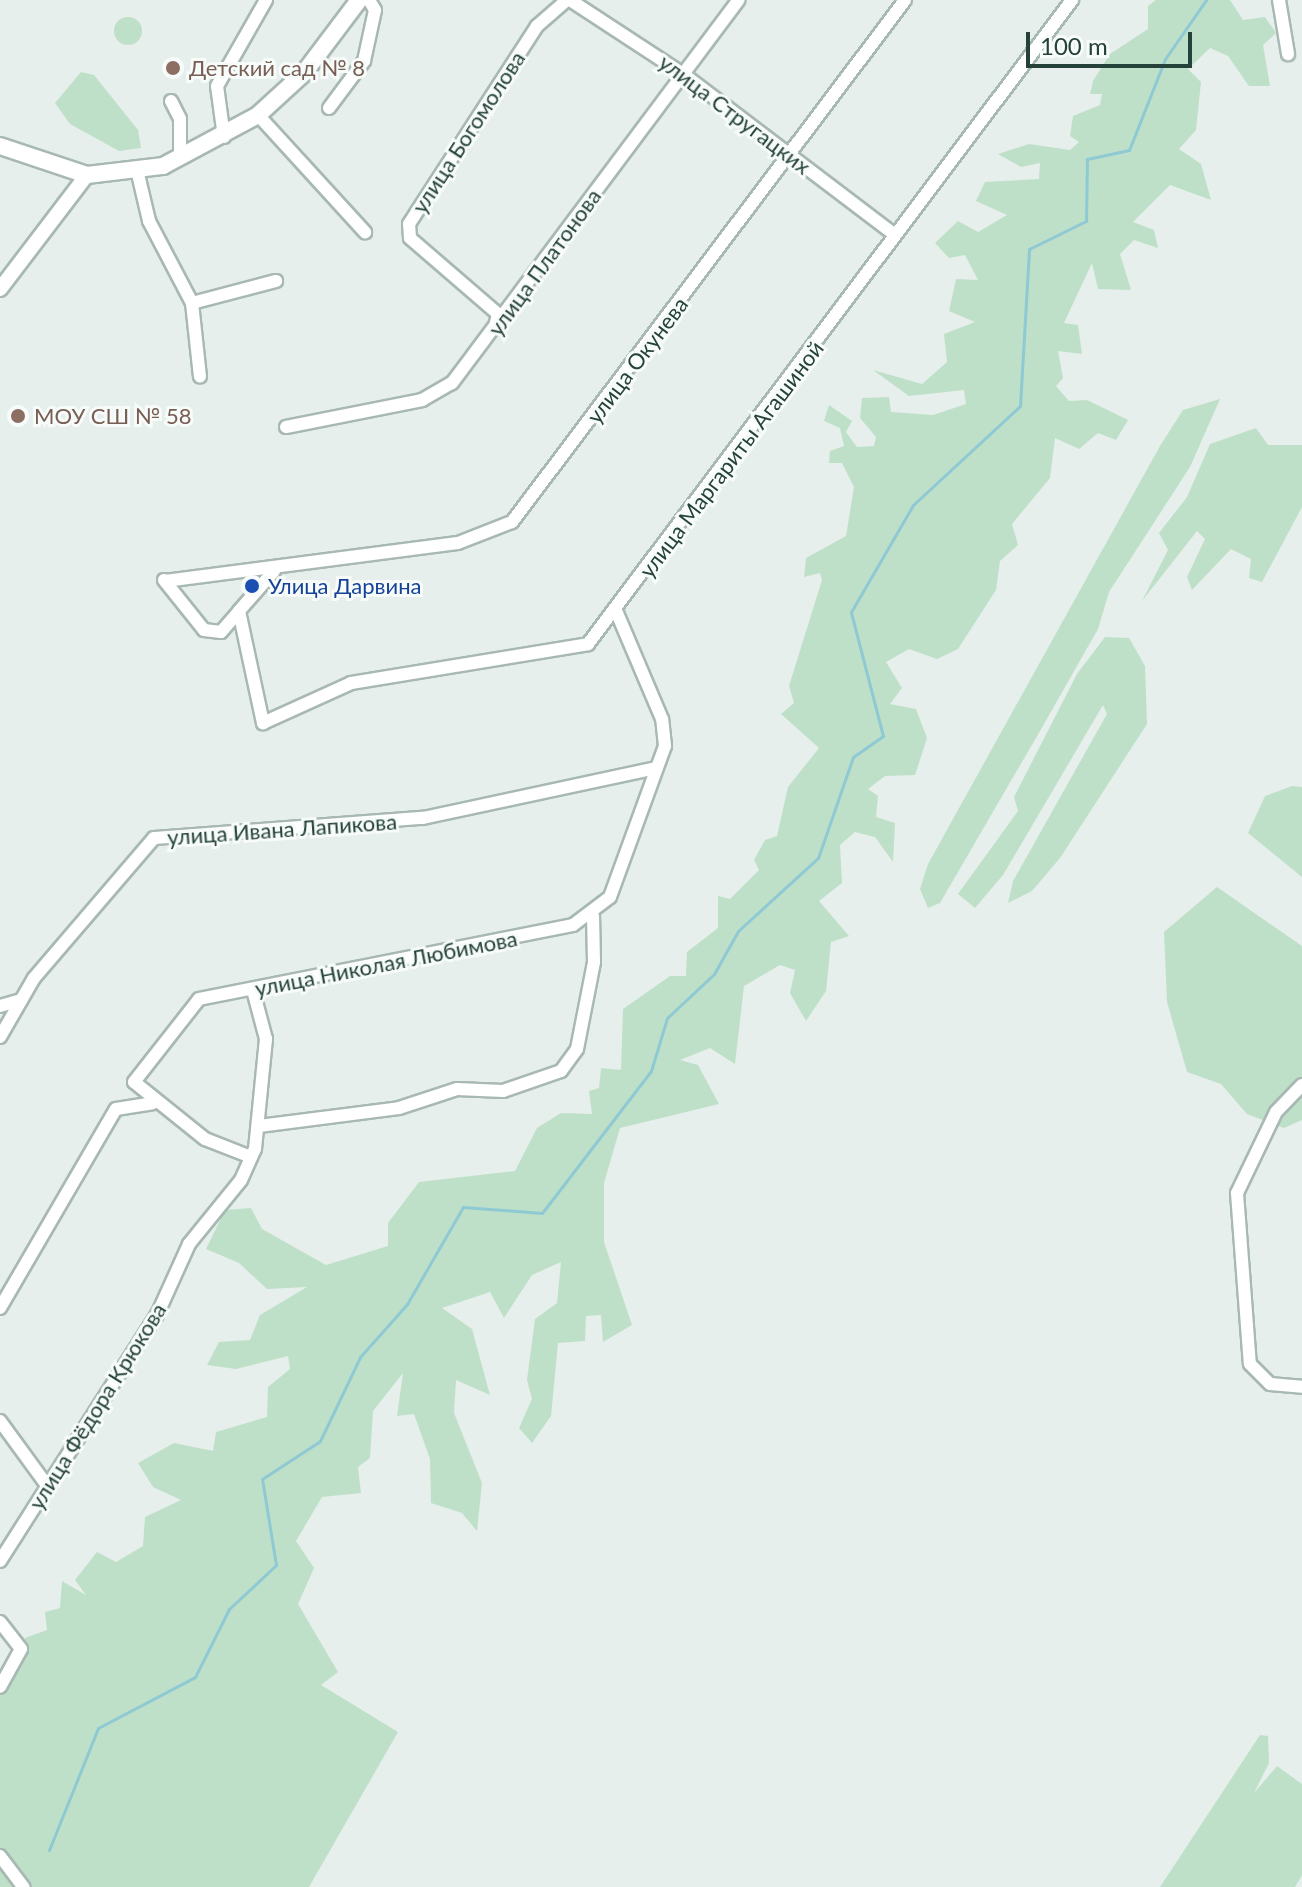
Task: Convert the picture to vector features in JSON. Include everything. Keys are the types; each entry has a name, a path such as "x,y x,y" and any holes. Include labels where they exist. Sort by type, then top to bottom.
{"main road":[{"path":"0,146 87,175 138,174 180,158 224,137 258,115 304,73 359,0"}],"street":[{"path":"224,137 217,86 266,0"},
{"path":"329,108 364,61 375,10 369,0"},
{"name":"улица Стругацких","path":"568,0 683,74 895,235"},
{"name":"улица Богомолова","path":"494,310 463,280 410,238 409,224 537,26 568,0"},
{"name":"улица Платонова","path":"286,427 422,400 452,383 492,334 738,0"},
{"name":"улица Окунева","path":"239,611 221,632 204,630 164,580 274,571 341,555 458,543 512,522 905,0"},
{"name":"улица Маргариты Агашиной","path":"239,611 263,723 351,683 576,649 617,613 1072,0"},
{"path":"1279,0 1288,54"},
{"path":"171,101 180,119 180,158"},
{"path":"258,115 365,232"},
{"path":"138,174 149,221 192,303 200,377"},
{"path":"0,289 87,175"},
{"path":"192,303 276,281"},
{"path":"492,334 494,310 502,312 524,289"},
{"path":"239,611 274,571"},
{"path":"259,1126 399,1108 457,1089 503,1091 561,1071 577,1049 594,962 593,916 610,897 665,746 662,719 617,613"},
{"name":"улица Ивана Лапикова","path":"2,1034 21,1000 154,838 423,818 656,768"},
{"name":"улица Николая Любимова","path":"154,1104 134,1082 199,999 573,925 593,916"},
{"name":"улица Фёдора Крюкова","path":"0,1561 46,1484 157,1315 189,1244 251,1157 259,1126 257,1081 266,1039 253,990"},
{"path":"2,1034 0,1008 21,1000"},
{"path":"1302,1085 1276,1112 1237,1193 1250,1364 1270,1384 1302,1387"},
{"path":"0,1308 116,1109 154,1104 205,1139 251,1157"},
{"path":"0,1421 46,1484"},
{"path":"0,1622 21,1649 0,1687"},
{"path":"0,1856 23,1887"}],"green space":[{"path":"1156,0 1230,0 1243,20 1265,17 1276,33 1263,45 1270,86 1249,86 1228,56 1210,48 1188,69 1201,82 1196,130 1179,149 1201,164 1211,200 1170,185 1133,222 1154,230 1158,248 1134,240 1120,254 1131,290 1098,289 1092,263 1064,323 1078,325 1082,354 1058,351 1063,378 1056,386 1069,401 1087,400 1128,420 1116,440 1098,433 1079,449 1055,438 1050,478 1012,524 1018,545 1000,561 996,590 958,649 937,659 909,649 886,662 902,688 890,704 916,709 927,738 915,775 885,776 868,789 878,796 876,817 895,823 893,862 875,837 855,832 840,845 842,883 819,901 849,936 831,942 826,991 806,1021 790,993 795,970 780,965 744,986 735,1064 710,1048 680,1060 698,1065 719,1104 620,1128 604,1183 604,1242 632,1325 603,1342 601,1315 586,1316 585,1341 558,1343 551,1416 532,1443 519,1428 532,1399 527,1380 535,1319 557,1303 561,1262 532,1275 504,1318 490,1292 442,1308 472,1329 490,1395 456,1380 454,1413 482,1483 477,1531 462,1513 431,1503 430,1459 414,1414 397,1416 403,1373 373,1411 370,1458 358,1467 361,1493 322,1497 296,1541 314,1568 298,1604 338,1672 321,1685 398,1732 309,1887 0,1887 0,1692 27,1654 25,1638 47,1630 45,1612 60,1608 62,1581 86,1595 75,1580 97,1552 116,1562 143,1546 145,1517 181,1500 153,1487 138,1463 174,1443 213,1451 216,1432 267,1417 268,1387 290,1369 288,1356 236,1369 207,1365 219,1342 250,1340 260,1315 307,1287 267,1289 239,1263 206,1249 225,1210 251,1208 262,1229 326,1265 388,1246 388,1223 419,1182 515,1171 537,1128 561,1113 592,1114 589,1091 599,1088 601,1068 621,1070 623,1009 670,976 686,976 687,952 718,928 718,896 730,899 759,870 754,860 765,840 777,836 788,787 819,748 781,714 794,703 789,686 822,580 820,573 804,577 806,558 846,536 854,487 842,463 829,463 830,451 844,446 840,428 824,421 829,405 852,421 846,432 857,447 874,446 876,437 860,418 862,398 889,397 891,412 933,415 966,404 964,390 909,396 873,370 922,384 947,362 944,334 975,322 949,311 956,279 978,280 965,255 949,258 935,243 958,221 978,232 1007,215 976,201 985,182 1039,179 1040,163 1021,167 998,154 1029,144 1070,150 1079,142 1070,136 1073,116 1100,105 1102,94 1090,94 1093,81 1110,54 1148,29 1148,6"},
{"path":"128,17 138,21 142,31 138,41 128,45 118,41 114,31 118,21"},
{"path":"81,72 94,75 138,130 141,148 119,151 70,124 55,103"},
{"path":"1220,399 1190,467 1109,592 1098,629 1040,731 940,903 928,908 920,889 928,864 1160,446 1183,410"},
{"path":"1256,428 1268,445 1302,445 1302,507 1262,582 1249,578 1251,559 1231,549 1192,590 1187,577 1205,539 1197,531 1142,601 1168,550 1159,533 1187,497 1210,444"},
{"path":"1105,637 1129,638 1145,666 1147,724 1060,858 1032,891 1008,903 1013,881 1107,714 1103,705 1003,875 975,908 958,894 1018,811 1014,797 1077,674"},
{"path":"1292,786 1302,787 1302,877 1248,833 1265,796"},
{"path":"1217,887 1302,946 1302,1120 1284,1128 1247,1114 1221,1084 1187,1072 1167,1002 1164,932"},
{"path":"1260,1735 1268,1736 1269,1763 1254,1793 1277,1766 1302,1784 1302,1875 1295,1887 1160,1887"}],"waterway":[{"path":"49,1850 98,1728 195,1677 229,1609 276,1565 262,1479 320,1441 360,1357 407,1304 463,1207 542,1213 651,1071 667,1018 714,974 738,931 818,858 853,757 883,736 851,612 913,505 1020,406 1029,249 1086,221 1087,159 1129,150 1165,59 1206,0"}],"place":[{"name":"Детский сад № 8","path":"173,68"},
{"name":"МОУ СШ № 58","path":"18,416"},
{"name":"Улица Дарвина","path":"252,586"}]}
